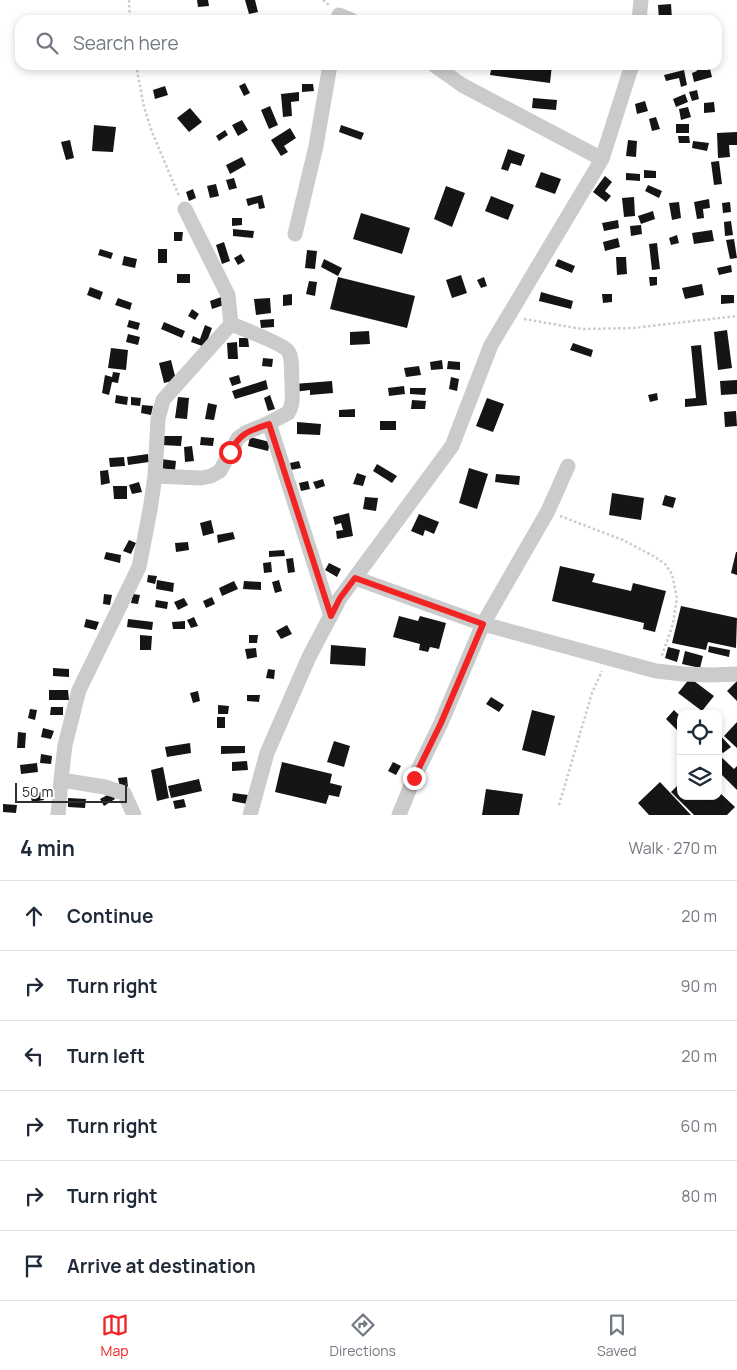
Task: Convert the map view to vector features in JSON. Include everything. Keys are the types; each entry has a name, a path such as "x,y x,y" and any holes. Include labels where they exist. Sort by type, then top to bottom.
{"street":[{"path":"640,15 641,0"},
{"path":"295,234 316,146 329,70"},
{"path":"441,70 462,85 602,159"},
{"path":"250,815 267,753 309,657 340,598 452,446 491,345 602,159 630,70"},
{"path":"58,815 65,745 78,690 139,567 155,476 158,419 163,400 231,324 228,295 185,209"},
{"path":"155,476 200,478 211,476 220,471 238,438 288,413 292,406 291,358 288,351 231,324"},
{"path":"269,424 331,616"},
{"path":"399,815 483,624 548,511 568,466"},
{"path":"355,578 483,624 656,671 683,674 737,674"},
{"path":"61,780 105,787 124,793 134,815"}],"path":[{"path":"129,0 130,15"},
{"path":"137,70 144,107 152,132 185,209"},
{"path":"508,316 582,329 633,328 737,316"},
{"path":"548,511 623,540 655,557 665,564 672,574 677,598 673,624 666,648 656,671"},
{"path":"559,805 592,693 609,659"}],"building":[{"path":"197,0 208,0 209,6 198,7"},
{"path":"245,0 255,0 258,12 249,14"},
{"path":"671,4 672,15 659,15 658,5"},
{"path":"491,70 551,70 550,83 490,75"},
{"path":"684,70 687,85 681,87 679,78 666,81 664,75"},
{"path":"710,70 712,77 694,82 692,73"},
{"path":"245,83 250,93 244,96 239,86"},
{"path":"302,84 313,84 314,91 302,92"},
{"path":"165,86 168,95 155,99 153,90"},
{"path":"697,90 699,99 692,101 689,92"},
{"path":"299,92 299,101 291,102 292,116 283,117 281,94"},
{"path":"685,94 688,102 676,107 673,99"},
{"path":"533,98 557,100 556,110 532,108"},
{"path":"645,101 648,111 637,114 635,104"},
{"path":"714,102 715,112 704,113 704,103"},
{"path":"270,106 278,125 269,129 261,110"},
{"path":"688,107 691,117 681,120 679,109"},
{"path":"190,108 202,122 189,132 177,118"},
{"path":"656,117 660,129 652,131 649,119"},
{"path":"242,120 248,130 238,136 232,125"},
{"path":"676,124 689,124 689,133 676,133"},
{"path":"94,125 116,127 113,152 92,151"},
{"path":"341,125 364,133 361,140 339,132"},
{"path":"290,128 296,138 284,146 288,152 281,156 271,140"},
{"path":"225,130 228,135 219,141 216,136"},
{"path":"737,132 737,145 729,145 730,157 718,158 717,133"},
{"path":"678,136 689,136 690,143 679,143"},
{"path":"70,140 74,158 66,160 61,142"},
{"path":"628,140 637,141 636,157 626,156"},
{"path":"693,141 709,143 707,151 692,148"},
{"path":"508,149 525,155 521,166 511,163 508,171 501,169"},
{"path":"242,157 246,165 230,174 226,165"},
{"path":"719,161 722,184 714,185 711,162"},
{"path":"644,170 656,171 656,178 644,178"},
{"path":"541,172 561,179 555,194 535,187"},
{"path":"626,173 640,174 640,181 626,180"},
{"path":"605,176 612,182 605,191 611,196 606,202 593,192"},
{"path":"234,178 237,188 229,190 226,180"},
{"path":"216,184 219,196 210,198 207,186"},
{"path":"648,185 662,191 659,198 645,191"},
{"path":"446,186 465,193 452,227 434,219"},
{"path":"193,189 196,198 189,201 186,192"},
{"path":"262,195 265,208 259,209 258,203 248,206 246,199"},
{"path":"491,196 514,205 508,220 485,211"},
{"path":"634,197 635,216 624,217 622,198"},
{"path":"709,199 710,208 703,209 704,218 697,219 694,202"},
{"path":"679,202 681,218 672,220 669,203"},
{"path":"730,202 731,212 723,213 722,203"},
{"path":"653,211 655,219 641,224 638,216"},
{"path":"361,213 410,228 402,254 353,239"},
{"path":"232,218 242,218 242,225 232,226"},
{"path":"618,220 619,228 604,231 602,223"},
{"path":"731,221 733,235 725,236 724,222"},
{"path":"641,225 642,234 631,236 630,226"},
{"path":"233,229 254,231 253,238 233,236"},
{"path":"712,230 714,241 694,244 692,233"},
{"path":"174,232 183,232 182,241 174,241"},
{"path":"677,235 679,243 671,245 669,238"},
{"path":"618,238 620,247 605,251 603,242"},
{"path":"734,239 737,258 730,259 726,240"},
{"path":"224,242 230,261 222,264 216,245"},
{"path":"657,243 660,269 652,270 649,244"},
{"path":"100,249 113,253 111,259 98,255"},
{"path":"158,249 167,249 167,263 158,263"},
{"path":"307,250 317,251 315,269 305,268"},
{"path":"241,254 245,261 238,265 234,258"},
{"path":"124,256 137,259 135,268 122,265"},
{"path":"616,257 626,257 627,274 617,275"},
{"path":"324,259 342,268 338,276 321,267"},
{"path":"558,259 575,266 572,273 555,266"},
{"path":"731,265 732,272 719,275 717,268"},
{"path":"177,274 190,274 190,283 177,283"},
{"path":"461,275 467,293 452,298 446,280"},
{"path":"338,277 415,296 407,328 330,309"},
{"path":"484,277 487,286 481,288 477,280"},
{"path":"649,277 657,277 657,285 650,286"},
{"path":"309,281 317,282 315,296 306,294"},
{"path":"702,284 704,295 685,299 682,288"},
{"path":"90,287 103,292 100,300 87,295"},
{"path":"541,292 573,301 571,309 539,301"},
{"path":"292,294 292,305 283,306 283,295"},
{"path":"602,294 612,294 612,302 603,303"},
{"path":"721,295 734,295 734,303 721,304"},
{"path":"224,296 227,304 212,309 210,301"},
{"path":"118,298 132,303 130,310 115,305"},
{"path":"270,298 271,313 256,315 254,299"},
{"path":"192,309 199,314 195,320 188,316"},
{"path":"274,319 274,327 261,328 260,320"},
{"path":"129,320 140,323 138,330 127,327"},
{"path":"164,322 185,331 182,338 161,329"},
{"path":"205,325 212,328 205,347 191,342 193,336 200,339"},
{"path":"727,330 732,368 718,370 714,332"},
{"path":"369,331 370,344 350,345 350,332"},
{"path":"128,334 140,337 138,345 126,342"},
{"path":"239,338 248,338 249,347 239,347"},
{"path":"237,342 238,359 228,359 227,343"},
{"path":"573,343 593,350 591,357 570,350"},
{"path":"701,345 707,405 685,407 685,399 696,398 691,346"},
{"path":"111,348 128,350 126,370 108,368"},
{"path":"263,358 273,359 272,367 262,366"},
{"path":"171,360 176,380 164,383 159,363"},
{"path":"442,360 443,369 431,370 430,362"},
{"path":"448,361 460,362 460,370 447,369"},
{"path":"419,366 421,375 406,377 404,368"},
{"path":"113,372 120,373 118,383 112,382 109,395 102,393 105,375 112,377"},
{"path":"239,375 241,383 232,386 229,378"},
{"path":"451,377 459,379 457,391 449,389"},
{"path":"266,380 268,389 235,399 232,391"},
{"path":"737,380 737,394 721,395 720,381"},
{"path":"332,381 333,393 310,395 310,390 294,392 294,384"},
{"path":"404,386 405,394 389,396 388,388"},
{"path":"410,388 426,388 425,395 410,394"},
{"path":"657,393 658,400 650,402 648,395"},
{"path":"116,395 128,397 127,405 115,403"},
{"path":"270,395 275,409 268,411 264,398"},
{"path":"131,397 141,398 140,406 131,405"},
{"path":"178,397 189,398 187,419 175,418"},
{"path":"487,398 504,404 493,432 476,426"},
{"path":"412,400 426,401 425,409 411,409"},
{"path":"208,403 217,405 214,420 205,419"},
{"path":"142,405 153,406 151,415 141,413"},
{"path":"355,409 355,417 339,417 339,410"},
{"path":"736,411 737,426 725,427 724,412"},
{"path":"380,421 396,421 396,430 380,430"},
{"path":"297,422 321,424 320,435 297,434"},
{"path":"161,436 182,436 181,446 161,445"},
{"path":"201,437 214,438 213,446 200,445"},
{"path":"250,437 270,442 268,451 248,446"},
{"path":"192,446 194,461 185,462 184,447"},
{"path":"148,454 149,462 128,465 127,457"},
{"path":"124,457 125,466 110,467 109,458"},
{"path":"161,459 176,461 175,470 160,468"},
{"path":"299,461 301,468 291,470 290,463"},
{"path":"377,464 397,476 392,483 373,471"},
{"path":"469,468 488,474 477,509 459,503"},
{"path":"108,470 110,483 101,485 100,471"},
{"path":"357,473 366,476 363,486 353,484"},
{"path":"496,474 520,476 519,485 495,482"},
{"path":"323,479 325,486 316,489 313,482"},
{"path":"308,481 310,489 301,491 299,483"},
{"path":"139,482 142,492 132,494 129,485"},
{"path":"113,486 127,486 127,499 114,499"},
{"path":"612,493 644,498 641,520 609,515"},
{"path":"665,495 676,498 673,508 662,505"},
{"path":"365,497 378,498 376,511 363,509"},
{"path":"349,513 353,536 337,539 336,531 343,530 341,523 335,525 333,517"},
{"path":"419,514 439,522 434,534 425,530 423,536 411,531"},
{"path":"211,520 214,533 203,536 200,523"},
{"path":"233,532 235,539 218,543 217,535"},
{"path":"129,540 136,543 131,554 123,551"},
{"path":"188,542 189,550 176,552 175,543"},
{"path":"284,550 285,556 269,557 269,551"},
{"path":"106,552 121,555 120,563 104,559"},
{"path":"737,552 737,575 731,573"},
{"path":"293,558 295,572 288,573 286,559"},
{"path":"271,562 272,572 264,573 263,563"},
{"path":"329,563 341,569 337,577 325,570"},
{"path":"560,566 595,574 592,582 631,591 633,583 666,591 655,632 643,629 644,623 552,601"},
{"path":"148,575 157,576 155,584 147,582"},
{"path":"157,580 174,583 173,592 156,589"},
{"path":"279,580 282,591 275,593 272,582"},
{"path":"234,581 238,589 222,596 219,588"},
{"path":"244,581 261,582 261,590 243,589"},
{"path":"104,594 112,595 110,605 103,604"},
{"path":"133,594 140,595 138,604 131,603"},
{"path":"212,597 215,604 206,608 203,601"},
{"path":"184,598 188,605 178,610 174,602"},
{"path":"156,600 168,602 167,609 155,607"},
{"path":"681,606 737,618 736,648 708,642 706,650 672,643"},
{"path":"399,616 418,621 420,616 446,623 439,649 430,647 428,652 419,650 420,644 393,637"},
{"path":"194,617 198,626 191,628 187,620"},
{"path":"86,619 99,622 96,630 84,627"},
{"path":"128,619 153,622 152,630 127,627"},
{"path":"185,621 185,629 173,629 172,622"},
{"path":"287,625 292,634 281,639 276,631"},
{"path":"140,635 152,636 151,650 140,650"},
{"path":"249,635 258,635 257,643 249,643"},
{"path":"331,645 366,648 365,666 330,664"},
{"path":"709,646 730,650 729,657 708,652"},
{"path":"668,647 680,650 677,662 665,658"},
{"path":"256,648 257,657 247,659 245,649"},
{"path":"685,651 703,656 700,668 682,664"},
{"path":"53,668 69,669 69,677 53,676"},
{"path":"268,669 275,670 274,679 266,678"},
{"path":"690,678 714,696 703,710 701,710 678,693"},
{"path":"737,681 737,701 727,691"},
{"path":"49,690 68,690 69,700 49,700"},
{"path":"198,691 200,701 193,703 190,693"},
{"path":"247,695 260,695 259,702 247,701"},
{"path":"491,697 504,705 499,712 486,704"},
{"path":"218,705 229,706 228,714 218,714"},
{"path":"51,707 63,707 63,715 50,715"},
{"path":"30,709 37,710 35,720 28,718"},
{"path":"532,710 555,716 545,756 522,750"},
{"path":"674,710 677,713 677,730 666,719"},
{"path":"217,717 225,717 225,728 217,728"},
{"path":"737,722 737,748 724,736"},
{"path":"43,728 54,731 51,739 41,737"},
{"path":"18,732 26,733 25,748 17,748"},
{"path":"722,737 731,747 722,752"},
{"path":"334,741 350,746 344,767 327,762"},
{"path":"190,743 191,753 167,757 165,747"},
{"path":"221,746 245,746 245,753 221,754"},
{"path":"41,754 52,756 51,764 40,763"},
{"path":"722,758 734,769 737,766 737,790 722,775"},
{"path":"247,761 248,770 232,771 232,762"},
{"path":"282,762 332,774 330,783 342,786 339,797 329,795 326,804 275,792"},
{"path":"393,762 401,766 396,775 388,771"},
{"path":"37,763 38,772 21,774 20,765"},
{"path":"163,767 169,798 157,801 151,770"},
{"path":"127,777 128,787 120,788 118,778"},
{"path":"199,779 202,791 171,798 168,786"},
{"path":"660,782 691,815 649,815 638,803"},
{"path":"677,786 677,798 671,792"},
{"path":"486,789 523,794 519,815 482,815"},
{"path":"42,792 44,800 32,802 30,794"},
{"path":"111,793 115,799 104,806 100,799"},
{"path":"233,793 248,795 247,804 232,801"},
{"path":"722,795 735,807 727,815 694,815 679,800 722,800"},
{"path":"68,798 86,799 85,808 68,807"},
{"path":"184,799 186,807 175,809 173,801"},
{"path":"3,804 17,805 16,813 3,812"}],"route":[{"path":"230,452 238,438 245,433 269,424 331,616 340,598 355,578 483,624 441,723 414,778"}]}
